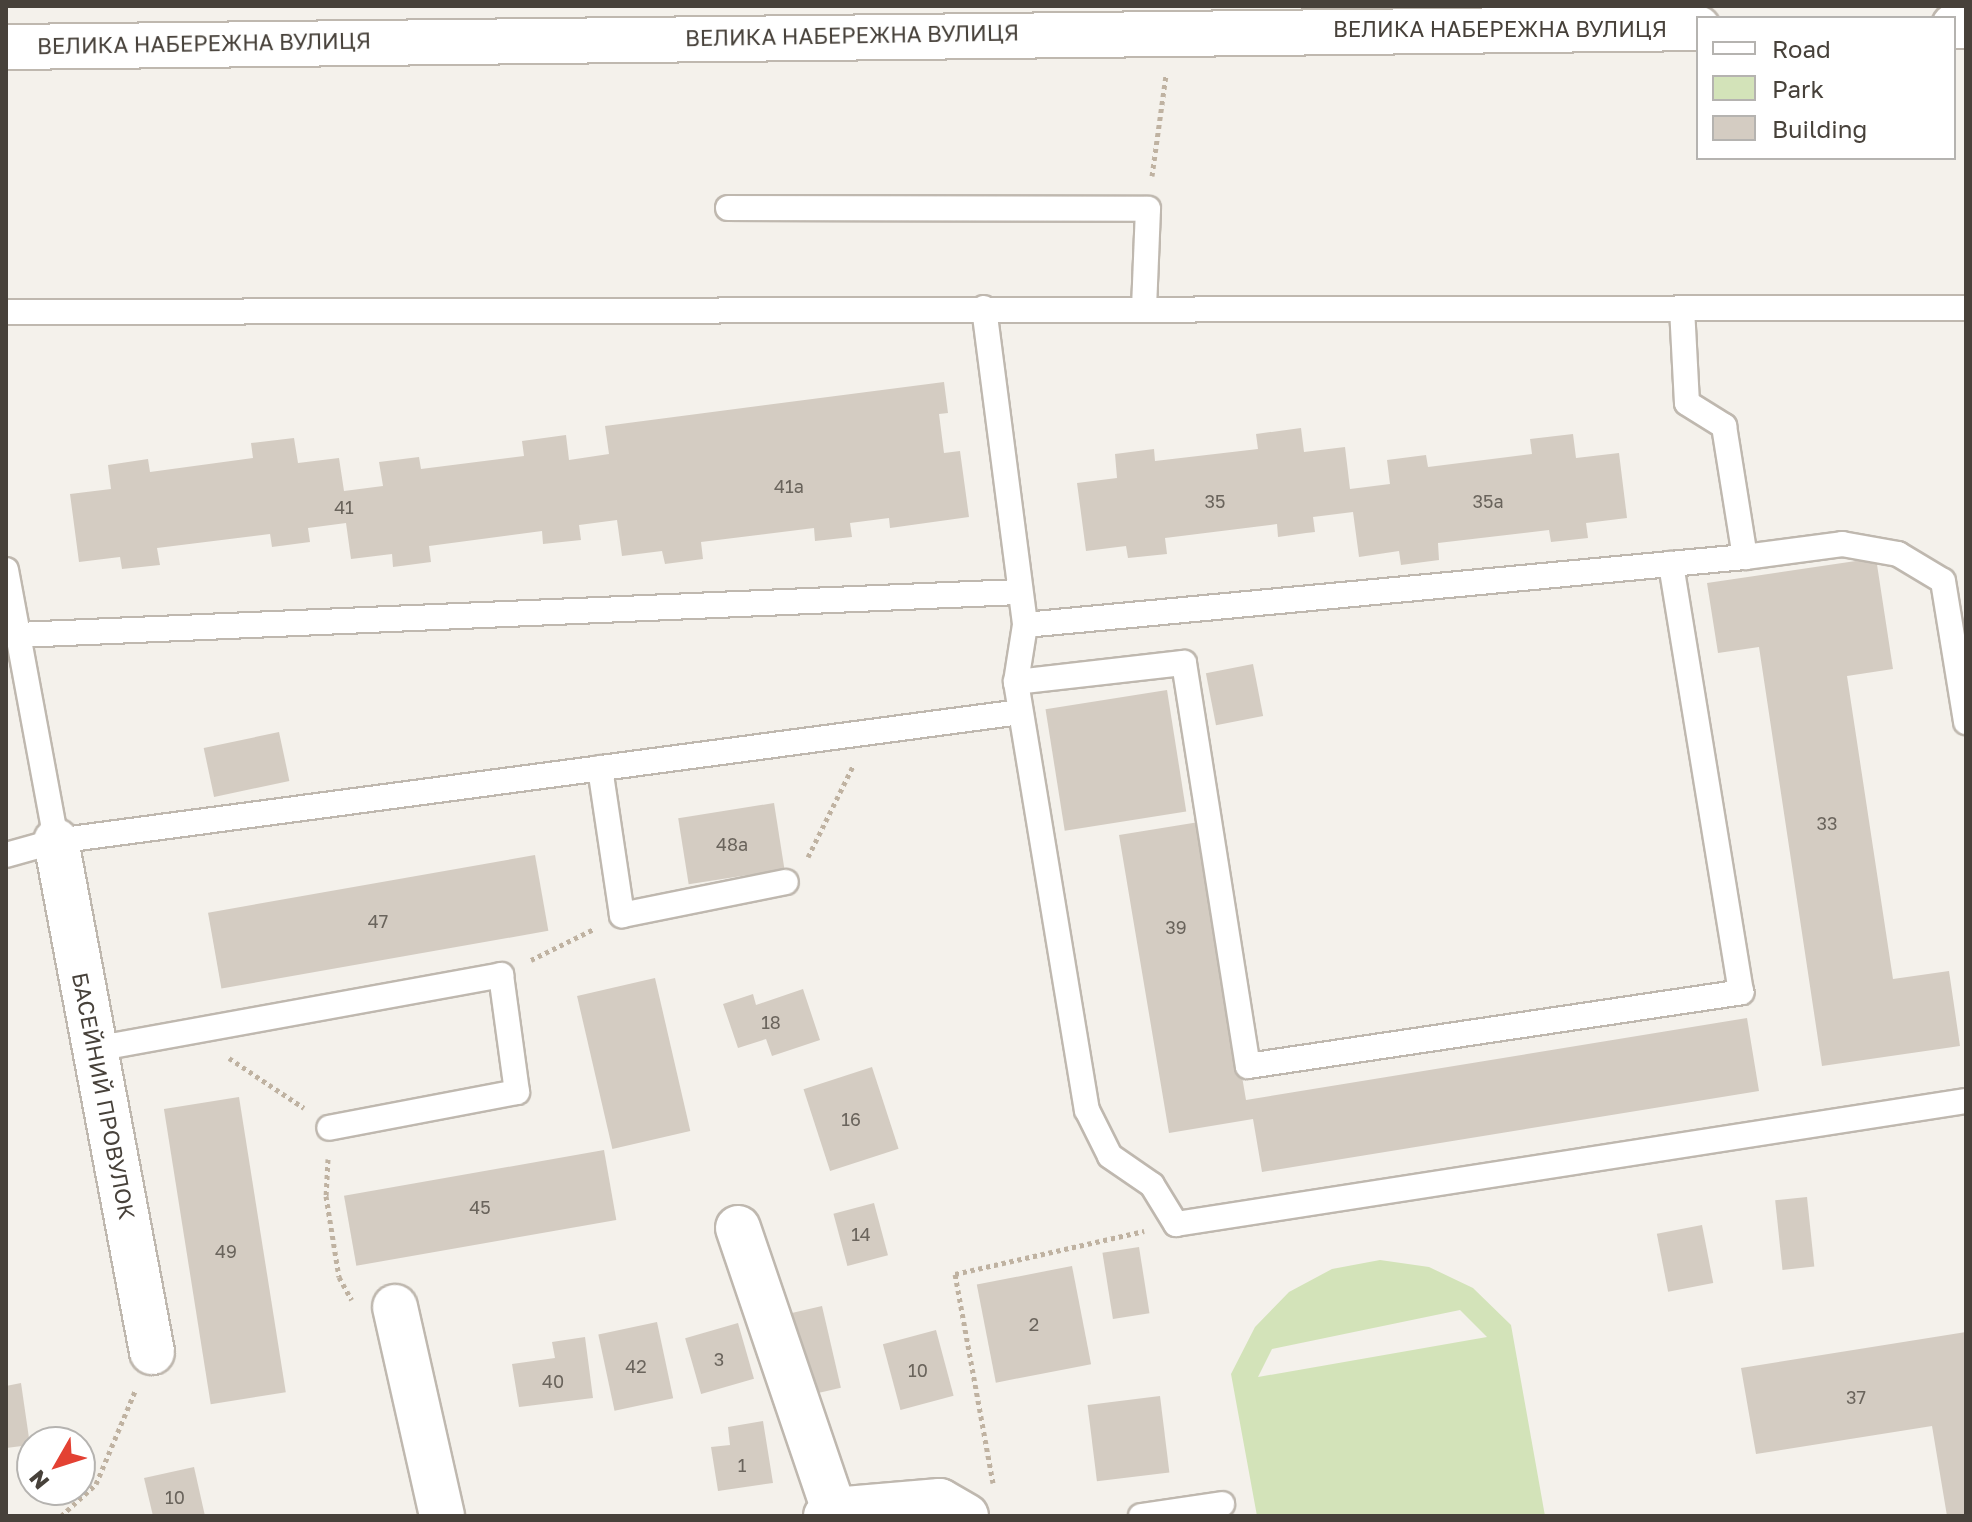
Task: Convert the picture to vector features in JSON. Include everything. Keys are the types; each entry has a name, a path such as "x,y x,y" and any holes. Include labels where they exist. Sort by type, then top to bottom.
{"street":[{"name":"ВЕЛИКА НАБЕРЕЖНА ВУЛИЦЯ","path":"6,47 1696,28"},
{"name":"БАСЕЙНИЙ ПРОВУЛОК","path":"56,841 152,1352"},
{"path":"738,1228 830,1513 940,1501 980,1501"},
{"path":"395,1307 442,1516"}],"lane":[{"path":"728,208 1148,209 1144,307"},
{"path":"6,312 1144,307 1966,308"},
{"path":"984,308 1025,625 1016,682 1087,1110 1110,1156 1152,1185 1176,1224 1966,1101"},
{"path":"1682,308 1687,403 1724,426 1745,557"},
{"path":"1025,625 1745,557 1842,544 1898,554 1943,581 1966,722"},
{"path":"1016,682 1184,663 1248,1066 1741,992 1671,564"},
{"path":"6,570 56,841"},
{"path":"18,635 1020,592"},
{"path":"6,855 56,841 1020,712"},
{"path":"600,768 622,915 786,882"},
{"path":"95,1049 501,975 517,1092 329,1128"},
{"path":"1141,1516 1222,1504"}],"path":[{"path":"1156,142 1166,74"},
{"path":"786,882 811,855 869,732"},
{"path":"501,975 622,915"},
{"path":"194,1031 295,1100"},
{"path":"980,1501 955,1274 1176,1224"},
{"path":"61,1516 96,1484 152,1352"}],"green space":[{"path":"1380,1260 1429,1267 1473,1288 1511,1325 1545,1516 1257,1516 1231,1374 1255,1327 1289,1292 1332,1269","holes":["1460,1310 1487,1337 1258,1377 1272,1349"]}],"building":[{"path":"944,382 948,413 939,414 944,453 960,451 969,517 890,528 889,518 850,523 852,537 815,541 814,528 701,542 703,559 665,564 662,551 622,556 617,520 579,525 581,540 543,544 542,531 429,546 431,562 393,567 392,554 351,559 346,523 308,528 310,542 272,547 270,534 157,548 160,565 122,569 120,557 79,562 70,494 111,489 108,465 148,459 150,472 253,458 251,443 294,438 298,463 339,458 344,491 383,486 379,462 419,457 421,469 524,456 522,441 566,435 569,460 609,454 605,426"},
{"path":"1301,428 1304,452 1345,447 1350,489 1390,484 1387,460 1426,455 1428,467 1532,454 1530,439 1573,434 1576,458 1619,453 1627,518 1586,523 1588,538 1551,542 1549,530 1438,543 1439,560 1401,565 1399,551 1359,557 1353,512 1313,517 1315,532 1278,537 1277,524 1165,538 1167,554 1128,558 1126,546 1086,551 1077,483 1117,478 1115,454 1154,449 1155,461 1258,449 1256,434"},
{"path":"1876,558 1893,669 1847,676 1893,979 1949,971 1960,1046 1822,1066 1759,647 1718,653 1707,583"},
{"path":"1253,664 1263,716 1216,725 1206,673"},
{"path":"1167,690 1186,811 1065,831 1046,709"},
{"path":"279,732 289,781 214,797 204,748"},
{"path":"774,803 784,869 689,884 678,818"},
{"path":"1199,822 1246,1100 1747,1018 1759,1091 1262,1172 1253,1119 1169,1133 1119,835"},
{"path":"535,855 548,931 221,988 208,913"},
{"path":"655,978 690,1131 612,1149 577,996"},
{"path":"803,989 820,1040 772,1056 766,1039 738,1048 723,1004 753,994 756,1005"},
{"path":"872,1067 899,1149 830,1171 804,1089"},
{"path":"239,1097 286,1392 211,1404 164,1109"},
{"path":"604,1150 616,1220 356,1266 344,1196"},
{"path":"1807,1197 1814,1267 1782,1270 1775,1200"},
{"path":"874,1203 888,1255 847,1266 833,1214"},
{"path":"1702,1225 1713,1283 1668,1292 1657,1234"},
{"path":"1139,1247 1149,1313 1113,1319 1102,1253"},
{"path":"1072,1266 1091,1364 996,1383 977,1285"},
{"path":"822,1306 841,1388 811,1395 792,1313"},
{"path":"657,1322 673,1398 615,1411 598,1334"},
{"path":"738,1323 754,1379 701,1394 685,1338"},
{"path":"936,1330 954,1396 900,1410 883,1344"},
{"path":"1966,1332 1966,1516 1947,1516 1932,1426 1756,1454 1741,1368"},
{"path":"585,1337 593,1398 519,1407 512,1364 555,1358 552,1342"},
{"path":"21,1383 27,1426 16,1426 16,1447 6,1448 6,1386"},
{"path":"1160,1396 1169,1472 1097,1481 1088,1405"},
{"path":"763,1421 773,1483 718,1491 711,1447 730,1445 728,1427"},
{"path":"194,1467 205,1516 153,1516 144,1478"}]}
